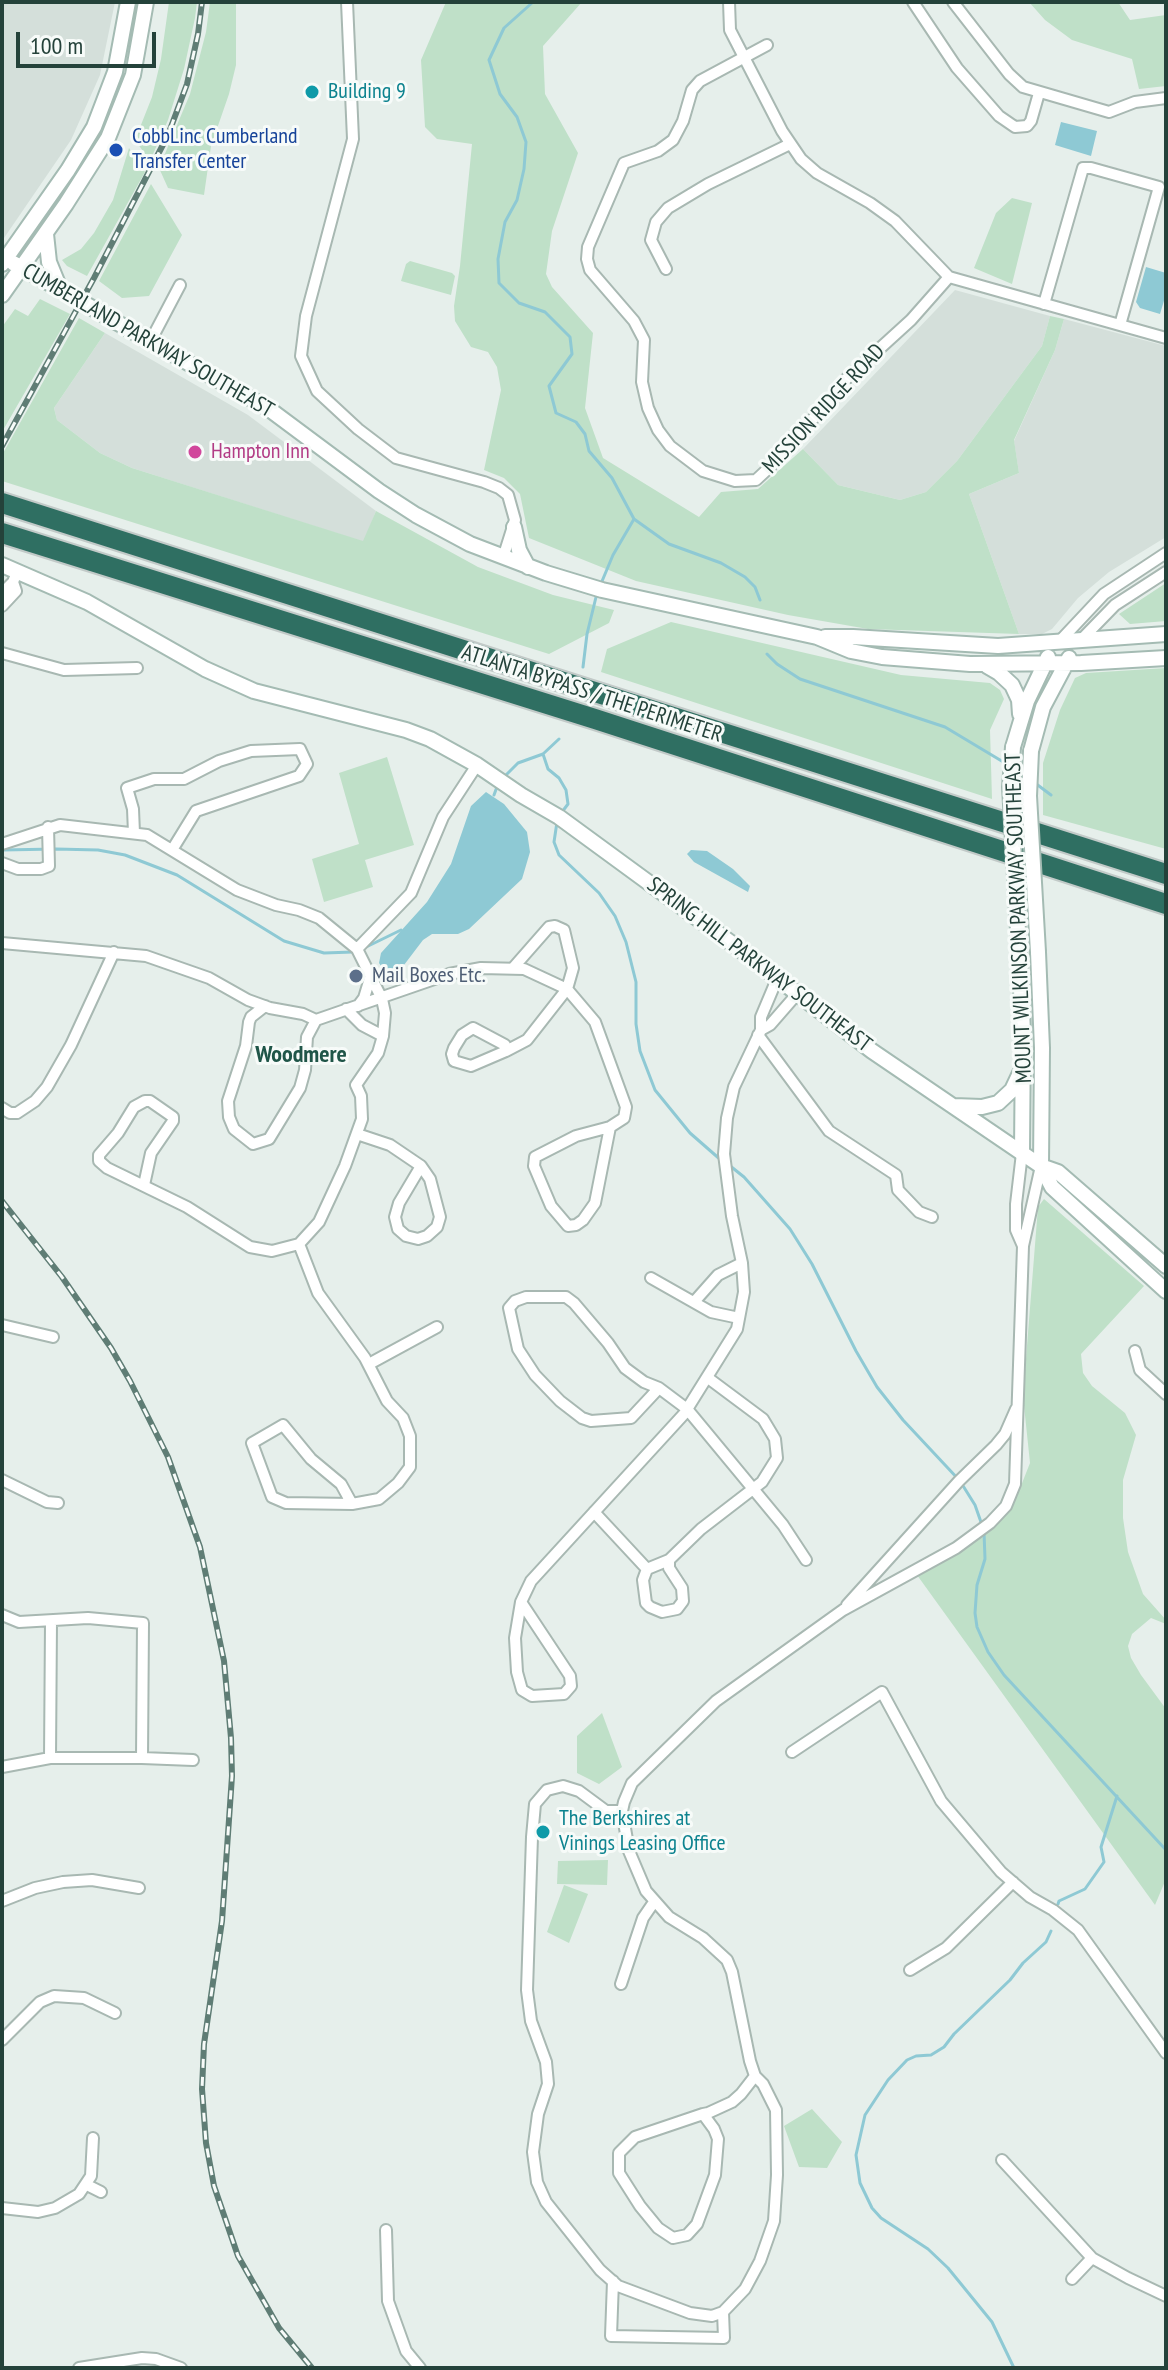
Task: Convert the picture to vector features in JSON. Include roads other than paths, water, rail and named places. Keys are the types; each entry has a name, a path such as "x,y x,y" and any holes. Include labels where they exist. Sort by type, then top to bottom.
{"highway":[{"name":"ATLANTA BYPASS / THE PERIMETER","path":"2,503 1166,874"},
{"name":"ATLANTA BYPASS / THE PERIMETER","path":"2,533 1166,904"}],"street":[{"path":"4,261 94,127 115,72 128,2"},
{"path":"2,295 97,158 119,115 136,62 146,2"},
{"path":"347,2 353,139 314,283 301,356 317,391 396,458 499,488 512,503 515,515 503,558"},
{"path":"729,2 730,30 790,144 817,173 895,221 949,277 1166,338"},
{"path":"913,2 957,68 999,116 1015,127 1027,126 1039,93"},
{"path":"953,2 1009,74 1023,87 1109,112 1135,102 1166,98"},
{"name":"MISSION RIDGE ROAD","path":"767,45 700,81 692,90 677,135 665,146 624,163 588,247 590,270 640,329 645,352 642,382 648,408 670,446 703,471 735,481 756,480 771,466 792,437 830,404 844,381 911,320 949,277"},
{"path":"666,269 651,240 656,222 668,208 708,184 790,144"},
{"path":"1044,304 1083,168 1091,168 1159,187 1120,325"},
{"path":"46,234 49,262 60,289"},
{"name":"CUMBERLAND PARKWAY SOUTHEAST","path":"4,261 60,289 269,409 408,510 453,535 528,567 602,590 817,637 866,654 926,662 982,664 1166,658"},
{"path":"150,342 180,285"},
{"path":"514,527 519,550 528,567"},
{"name":"MOUNT WILKINSON PARKWAY SOUTHEAST","path":"1022,1153 1024,1065 1011,796 1013,747 1020,721 1044,664 1057,643 1104,594 1166,553"},
{"name":"SPRING HILL PARKWAY SOUTHEAST","path":"2,565 15,577 87,602 205,669 254,691 406,730 430,739 477,765 559,817 872,1051 1041,1166 1058,1172 1166,1266"},
{"name":"MOUNT WILKINSON PARKWAY SOUTHEAST","path":"1041,1166 1042,1048 1029,796 1031,751 1043,707 1080,641 1106,613 1166,572"},
{"path":"2,593 15,577"},
{"path":"2,606 16,591 15,577"},
{"name":"CUMBERLAND PARKWAY SOUTHEAST","path":"817,637 986,646 1166,634"},
{"path":"2,653 64,670 137,668"},
{"path":"982,664 1012,685 1019,700 1020,721"},
{"path":"134,833 133,809 127,788 154,779 184,779 219,761 251,751 300,749 307,764 299,776 196,811 172,850"},
{"path":"357,949 411,893 443,817 477,765"},
{"path":"2,844 60,825 147,835 237,890 319,918 357,949 382,999 385,1013 378,1053 356,1085 361,1096 362,1119 357,1134 325,1211 311,1233 299,1244 272,1251 250,1247 187,1207 107,1168 99,1161 99,1155 134,1107 150,1101 173,1117 170,1128 151,1153 144,1185"},
{"path":"2,863 18,869 49,866 48,827"},
{"path":"506,1051 505,1045 473,1028 462,1035 452,1054 454,1061 471,1066 506,1051 527,1040 567,989 573,976 566,936 560,927 549,927 513,968"},
{"path":"2,943 146,956 189,969 248,1000 316,1020"},
{"path":"2,1108 17,1113 35,1101 47,1087 71,1045 114,952"},
{"path":"265,1006 249,1022 246,1046 228,1101 234,1129 253,1144 269,1139 288,1111 303,1079 307,1037 316,1020 382,999 418,983 481,968 524,969 567,989 595,1022 626,1107 624,1118 610,1127 562,1142 535,1157 534,1166 551,1206 568,1226 583,1220 595,1203 610,1127"},
{"path":"358,1006 367,990 371,973"},
{"path":"521,1602 570,1676 571,1686 564,1694 532,1696 522,1690 517,1672 515,1638 521,1602 531,1581 687,1409 737,1329 744,1292 725,1142 734,1087 760,1032 761,1017 777,979"},
{"path":"760,1032 797,994"},
{"path":"346,1009 362,1025 383,1036"},
{"path":"760,1032 829,1131 896,1175 898,1190 919,1212 932,1217"},
{"path":"953,1106 982,1107 1004,1100 1024,1065"},
{"path":"357,1134 390,1145 421,1166 430,1179 440,1217 432,1233 418,1239 406,1236 398,1229 395,1217 399,1203 421,1166"},
{"path":"1022,1153 1016,1230 1023,1246"},
{"path":"622,1811 606,1811 579,1791 563,1786 547,1790 538,1798 534,1809 527,1990 531,2021 546,2062 548,2084 538,2114 533,2152 537,2182 546,2202 600,2270 618,2286 690,2313 712,2316 723,2312 745,2289 760,2261 774,2221 776,2110 763,2084 755,2076 727,1960 703,1938 669,1917 654,1902 641,1882 633,1861 622,1811 632,1783 716,1701 843,1610 956,1548 1000,1514 1010,1499 1015,1484 1023,1246 1041,1166"},
{"name":"SPRING HILL PARKWAY SOUTHEAST","path":"1041,1166 1052,1187 1166,1291"},
{"path":"299,1244 318,1293 369,1364 387,1401 403,1418 410,1436 411,1459 406,1475 382,1497 352,1504 286,1503 272,1497 252,1443 283,1425 311,1459 341,1484 352,1504"},
{"path":"694,1302 718,1275 742,1263"},
{"path":"651,1278 711,1312 739,1318"},
{"path":"659,1388 631,1418 591,1421 582,1418 560,1401 525,1361 514,1336 509,1308 515,1301 526,1297 566,1297 574,1303 625,1368 644,1382 659,1388 687,1409 783,1525 806,1560"},
{"path":"2,1325 53,1337"},
{"path":"369,1364 437,1327"},
{"path":"1135,1351 1140,1370 1166,1394"},
{"path":"647,1569 669,1560 701,1529 754,1489 774,1466 777,1448 773,1433 754,1412 708,1378"},
{"path":"843,1610 893,1552 996,1445 1015,1413 1019,1390"},
{"path":"2,1480 47,1502 58,1503"},
{"path":"594,1512 647,1569 644,1598 650,1607 662,1612 677,1609 683,1601 677,1579 669,1568 669,1560"},
{"path":"2,1615 19,1622 88,1618 143,1623 142,1758"},
{"path":"50,1758 51,1622"},
{"path":"792,1752 882,1692 941,1801 1001,1872 1078,1930 1166,2053"},
{"path":"2,1767 50,1758 193,1760"},
{"path":"2,1901 35,1888 63,1882 100,1881 139,1888"},
{"path":"910,1970 946,1948 1013,1882"},
{"path":"621,1984 643,1918 654,1902"},
{"path":"2,2040 40,2002 54,1996 84,1998 115,2013"},
{"path":"703,2114 718,2139 715,2175 697,2224 687,2235 673,2238 658,2228 619,2173 619,2153 635,2137 732,2102 755,2076"},
{"path":"2,2208 25,2213 46,2210 79,2194 91,2176 93,2138"},
{"path":"1002,2160 1092,2258 1166,2296"},
{"path":"87,2185 101,2192"},
{"path":"386,2230 388,2301 406,2351 420,2368"},
{"path":"1072,2279 1092,2258"},
{"path":"613,2281 611,2336 724,2338 723,2312"},
{"path":"79,2368 142,2358 156,2359 181,2368"}],"water":[{"path":"1061,122 1097,131 1091,156 1055,145"},
{"path":"1146,267 1166,273 1166,294 1160,314 1140,308 1136,302"},
{"path":"486,792 504,804 527,832 530,852 522,879 469,929 458,934 432,934 423,940 404,965 383,969 379,963 381,953 427,902 451,864 471,806"},
{"path":"691,850 707,851 733,869 750,886 748,892 694,862 687,854"}],"waterway":[{"path":"533,2 504,28 489,60 500,94 517,117 526,142 517,200 505,222 498,259 499,283 519,303 545,312 570,337 572,354 549,386 556,413 576,422 585,434 589,451 612,478 634,519 669,544 721,563 745,577 755,587 760,600"},
{"path":"600,586 613,555 634,519"},
{"path":"583,667 597,593"},
{"path":"767,654 800,679 945,727 1005,763"},
{"path":"503,778 518,763 543,754 559,739"},
{"path":"543,754 548,769 559,778 566,790 568,804 562,812"},
{"path":"1035,783 1051,795"},
{"path":"494,795 498,784"},
{"path":"557,822 554,842 559,855 599,893 615,916 626,942 636,982 636,1024 640,1051 655,1090 690,1133 722,1161"},
{"path":"2,850 98,850 125,855 177,875 284,941 324,953 353,952"},
{"path":"360,950 401,930"},
{"path":"729,1165 744,1177 790,1229 877,1387 960,1481 975,1505 982,1525"},
{"path":"984,1532 985,1559 977,1585 975,1613 977,1627 988,1652 1004,1675 1166,1850"},
{"path":"1058,1904 1085,1889 1104,1862 1101,1847 1117,1796"},
{"path":"1014,2368 992,2322 948,2268 928,2249 881,2218 872,2208 860,2183 856,2155 865,2115 888,2080 907,2060 931,2055 944,2047 1046,1942 1051,1931"}],"railway":[{"path":"2,446 168,135 187,84 202,2"},
{"path":"2,1201 62,1277 130,1381 168,1457 200,1547 224,1661 232,1776 222,1921 204,2044 202,2089 206,2143 214,2186 238,2256 279,2328 312,2368"}],"place":[{"name":"Building 9","path":"312,92"},
{"name":"CobbLinc Cumberland Transfer Center","path":"116,150"},
{"name":"Hampton Inn","path":"195,452"},
{"name":"Mail Boxes Etc.","path":"356,976"},
{"name":"The Berkshires at Vinings Leasing Office","path":"543,1832"}],"district":[{"name":"Woodmere","path":"301,1055"}]}
